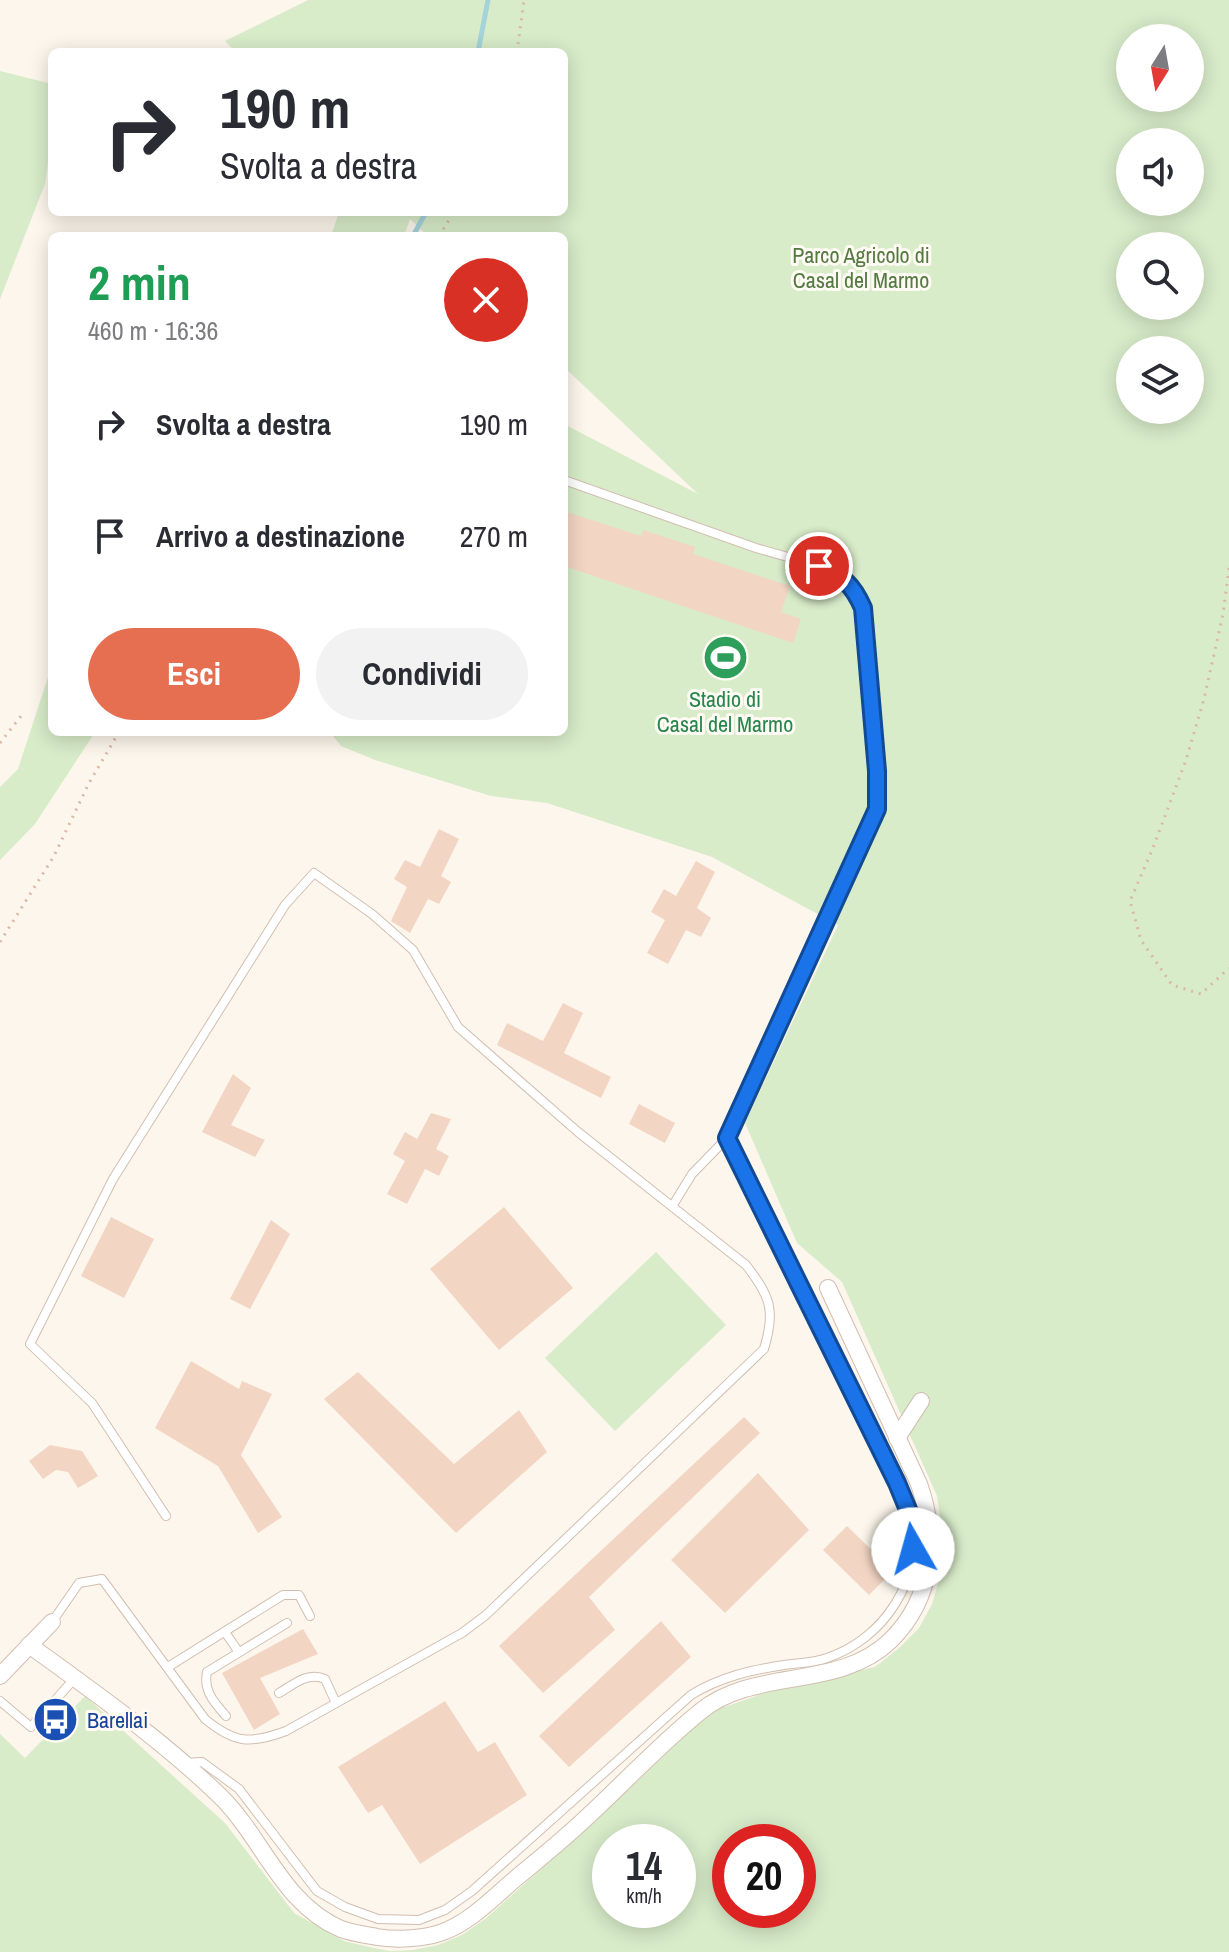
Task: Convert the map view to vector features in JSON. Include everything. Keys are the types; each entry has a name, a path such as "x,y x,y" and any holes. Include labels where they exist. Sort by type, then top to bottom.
{"street":[{"path":"29,1645 75,1678 221,1797 281,1879 313,1912 341,1929 381,1938 440,1933 475,1914 586,1818 659,1747 705,1708 727,1695 842,1669 866,1660 892,1639 911,1615 923,1591 930,1563 931,1532 927,1506 828,1288"},
{"path":"897,1438 921,1401"},
{"path":"0,1676 52,1622"}],"lane":[{"path":"568,481 756,548 819,566 845,579 856,591 863,608 877,771 877,809 727,1138 692,1174 673,1205"},
{"path":"52,1622 79,1583 102,1579 205,1719 221,1733 241,1740 260,1741 286,1731 462,1633 486,1615 764,1349 771,1325 770,1306 764,1289 746,1265 578,1132 458,1027 413,950 372,914 314,873 285,905 113,1179 30,1344 92,1403 166,1516"},
{"path":"181,1763 202,1762 239,1789 317,1891 345,1907 378,1919 419,1920 445,1910 472,1891 691,1695 714,1681 825,1659 850,1649 875,1630 897,1603 908,1580 913,1549 911,1517 828,1339 727,1138"},
{"path":"168,1667 283,1595 299,1595 310,1616"},
{"path":"226,1716 209,1696 205,1680 207,1672 287,1623"},
{"path":"225,1632 238,1651"},
{"path":"279,1693 306,1677 318,1676 325,1679 336,1703"},
{"path":"0,1701 31,1727 75,1678"}],"path":[{"path":"518,48 524,0"},
{"path":"1229,568 1223,614 1199,714 1153,848 1130,901 1141,940 1172,985 1201,994 1229,968"},
{"path":"0,743 21,716"},
{"path":"0,942 54,856 89,783 117,736"}],"green space":[{"name":"Parco Agricolo di Casal del Marmo","path":"308,0 1229,0 1229,1952 0,1952 0,1734 25,1758 85,1696 225,1823 294,1913 344,1941 390,1951 413,1950 438,1945 462,1935 485,1919 710,1712 765,1693 875,1667 919,1628 932,1604 939,1581 942,1529 937,1496 842,1282 797,1243 745,1123 838,925 712,857 547,803 491,796 375,760 341,746 333,736 568,736 568,426 698,494 568,371 568,232 424,232 410,219 405,232 332,232 338,216 568,216 568,48 232,48 225,41"},
{"path":"0,71 48,83 48,163 45,184 0,299"},
{"path":"48,677 48,736 92,736 35,824 0,860 0,787 18,769"},
{"path":"656,1252 726,1325 615,1431 545,1358"}],"building":[{"path":"568,512 641,536 643,530 695,547 693,554 790,586 781,612 801,619 793,643 568,567"},
{"path":"439,829 459,839 441,876 451,882 439,904 428,899 410,933 391,921 407,887 394,879 405,860 420,867"},
{"path":"696,861 715,872 697,908 711,918 701,937 686,930 668,964 647,953 665,920 651,912 664,889 676,896"},
{"path":"563,1003 583,1013 564,1053 611,1077 601,1098 497,1045 507,1023 543,1041"},
{"path":"233,1074 251,1088 231,1125 265,1140 255,1157 202,1132"},
{"path":"639,1104 675,1123 665,1143 629,1124"},
{"path":"431,1113 451,1119 436,1149 449,1156 439,1176 425,1169 407,1204 387,1194 405,1161 393,1154 405,1132 417,1139"},
{"path":"504,1207 573,1288 499,1350 430,1269"},
{"path":"111,1217 154,1239 124,1298 81,1276"},
{"path":"271,1220 290,1234 250,1309 230,1299"},
{"path":"191,1361 239,1389 242,1381 272,1394 241,1455 282,1517 258,1533 218,1466 155,1428"},
{"path":"358,1372 454,1464 519,1410 547,1452 456,1533 324,1399"},
{"path":"744,1417 760,1433 589,1597 615,1630 543,1693 499,1646"},
{"path":"50,1445 82,1451 98,1476 78,1488 68,1472 56,1470 43,1479 29,1461"},
{"path":"758,1473 809,1530 725,1613 671,1560"},
{"path":"847,1526 893,1571 869,1595 823,1550"},
{"path":"661,1621 691,1657 569,1767 539,1736"},
{"path":"303,1629 318,1654 260,1678 280,1714 254,1730 222,1673"},
{"path":"445,1701 478,1752 495,1742 527,1795 420,1864 382,1805 368,1813 338,1767"}],"waterway":[{"path":"479,48 488,0"},
{"path":"415,232 424,216"}],"place":[{"name":"Stadio di Casal del Marmo","path":"725,658"},
{"name":"Barellai","path":"56,1720"}],"route":[{"path":"819,566 845,579 856,591 863,608 877,771 877,809 727,1138 897,1483 911,1517 913,1549"}]}
